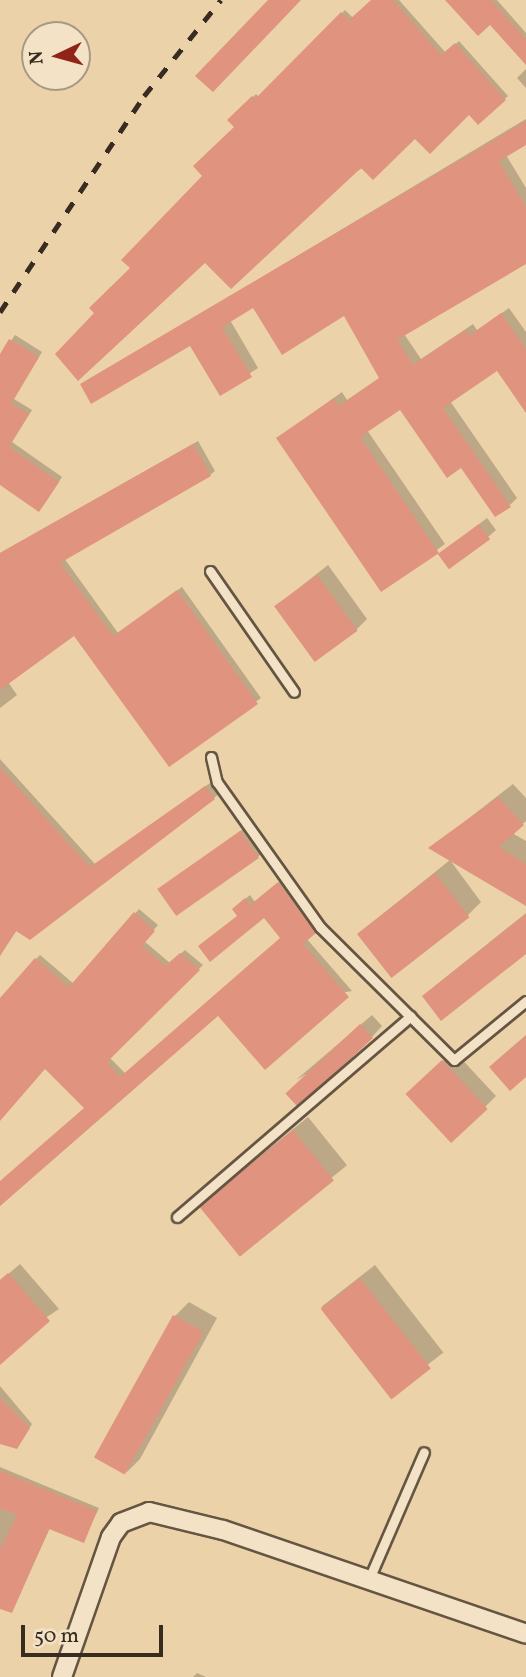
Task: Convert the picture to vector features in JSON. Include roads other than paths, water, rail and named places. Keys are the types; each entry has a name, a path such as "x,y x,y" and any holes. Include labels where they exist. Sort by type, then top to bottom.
{"street":[{"path":"62,1677 111,1537 121,1523 149,1512 223,1530 526,1634"}],"lane":[{"path":"210,571 293,692"},
{"path":"211,757 217,782 320,927 454,1059 526,1001"},
{"path":"177,1217 411,1016"},
{"path":"369,1579 424,1451"}],"railway":[{"path":"0,312 144,96 221,0"}]}
